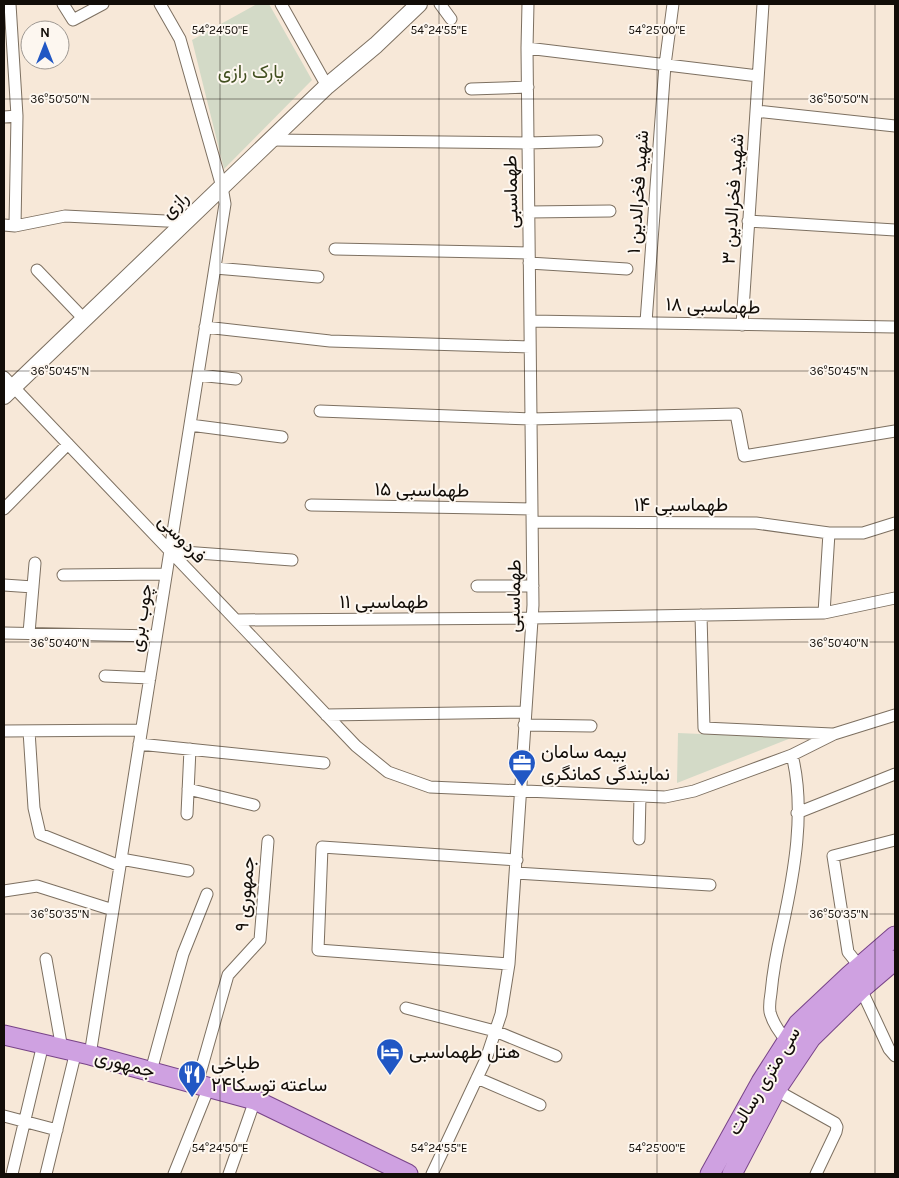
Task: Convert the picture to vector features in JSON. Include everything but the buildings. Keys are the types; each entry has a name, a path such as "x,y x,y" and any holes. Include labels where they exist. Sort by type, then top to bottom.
{"main road":[{"name":"رازی","path":"376,45 412,4"},
{"name":"رازی","path":"7,387 84,319 328,86 376,45 419,4"},
{"name":"سی متری رسالت","path":"710,1174 761,1082 798,1024 895,936"},
{"name":"سی متری رسالت","path":"732,1174 776,1090 811,1038 895,960"},
{"name":"جمهوری","path":"4,1035 76,1052 255,1100 408,1174"}],"street":[{"path":"10,4 17,116 9,225 65,216 186,222"},
{"path":"63,4 73,20 103,4"},
{"name":"چوب بری","path":"46,1174 113,910 225,204 222,187 180,39 160,4"},
{"path":"282,4 328,86"},
{"path":"440,4 451,19"},
{"name":"طهماسبی","path":"432,1174 486,1059 501,1014 509,964 532,618 528,4"},
{"name":"۱ شهید فخرالدین","path":"646,322 665,65 673,4"},
{"name":"۳ شهید فخرالدین","path":"742,325 763,4"},
{"path":"527,48 758,76"},
{"path":"471,89 528,87"},
{"path":"756,112 895,126"},
{"path":"4,117 17,116"},
{"path":"271,140 528,143 597,141"},
{"path":"529,212 610,211"},
{"path":"748,221 895,230"},
{"path":"335,249 529,258 627,269"},
{"path":"214,268 318,278"},
{"path":"37,270 84,319"},
{"name":"۱۸ طهماسبی","path":"530,321 895,327"},
{"path":"205,327 330,341 530,347"},
{"path":"198,375 236,379"},
{"name":"فردوسی","path":"7,387 68,444 356,746 388,772 430,787 664,797 694,791 792,755 834,734"},
{"path":"320,411 531,419 736,414 744,456 895,431"},
{"path":"190,426 282,437"},
{"path":"4,509 68,444"},
{"name":"۱۵ طهماسبی","path":"311,505 532,509"},
{"name":"۱۴ طهماسبی","path":"532,522 756,523 829,533 863,533 895,523"},
{"path":"824,613 829,533"},
{"path":"170,551 292,560"},
{"path":"29,633 35,564"},
{"path":"63,575 166,574"},
{"path":"4,585 33,586"},
{"path":"477,586 532,586"},
{"name":"۱۱ طهماسبی","path":"236,620 532,618 824,613 895,598"},
{"path":"700,615 704,728 834,734 895,715"},
{"path":"4,633 156,636"},
{"path":"105,676 150,678"},
{"path":"326,715 525,712"},
{"path":"524,725 590,726"},
{"path":"4,731 141,730"},
{"path":"29,731 34,808 40,834 121,862 188,871"},
{"path":"139,744 324,763"},
{"path":"187,814 190,749"},
{"path":"787,1041 777,1030 770,1010 773,970 793,878 797,813 797,772 792,755"},
{"path":"797,813 895,774"},
{"path":"188,788 254,805"},
{"path":"639,839 640,796"},
{"path":"860,967 848,952 833,856 895,840"},
{"name":"۹ جمهوری","path":"174,1174 203,1086 228,975 260,940 268,841"},
{"path":"509,964 318,950 322,847 516,860"},
{"path":"516,873 710,885"},
{"path":"4,891 37,886 113,910"},
{"path":"151,1072 183,954 207,894"},
{"path":"46,959 76,1052"},
{"path":"862,989 889,1049 895,1056"},
{"path":"406,1008 495,1031 556,1056"},
{"path":"12,1174 43,1044"},
{"path":"477,1078 540,1105"},
{"path":"776,1090 835,1124 837,1127 816,1174"},
{"path":"229,1174 255,1100"},
{"path":"4,1116 57,1130"}],"green space":[{"name":"پارک رازی","path":"257,4 269,4 312,80 224,169 192,40"},
{"path":"678,733 791,738 677,783"}],"place":[{"name":"بیمه سامان نمایندگی کمانگری","path":"522,787"},
{"name":"هتل طهماسبی","path":"390,1076"},
{"name":"طباخی ۲۴ساعته توسکا","path":"192,1098"}]}
